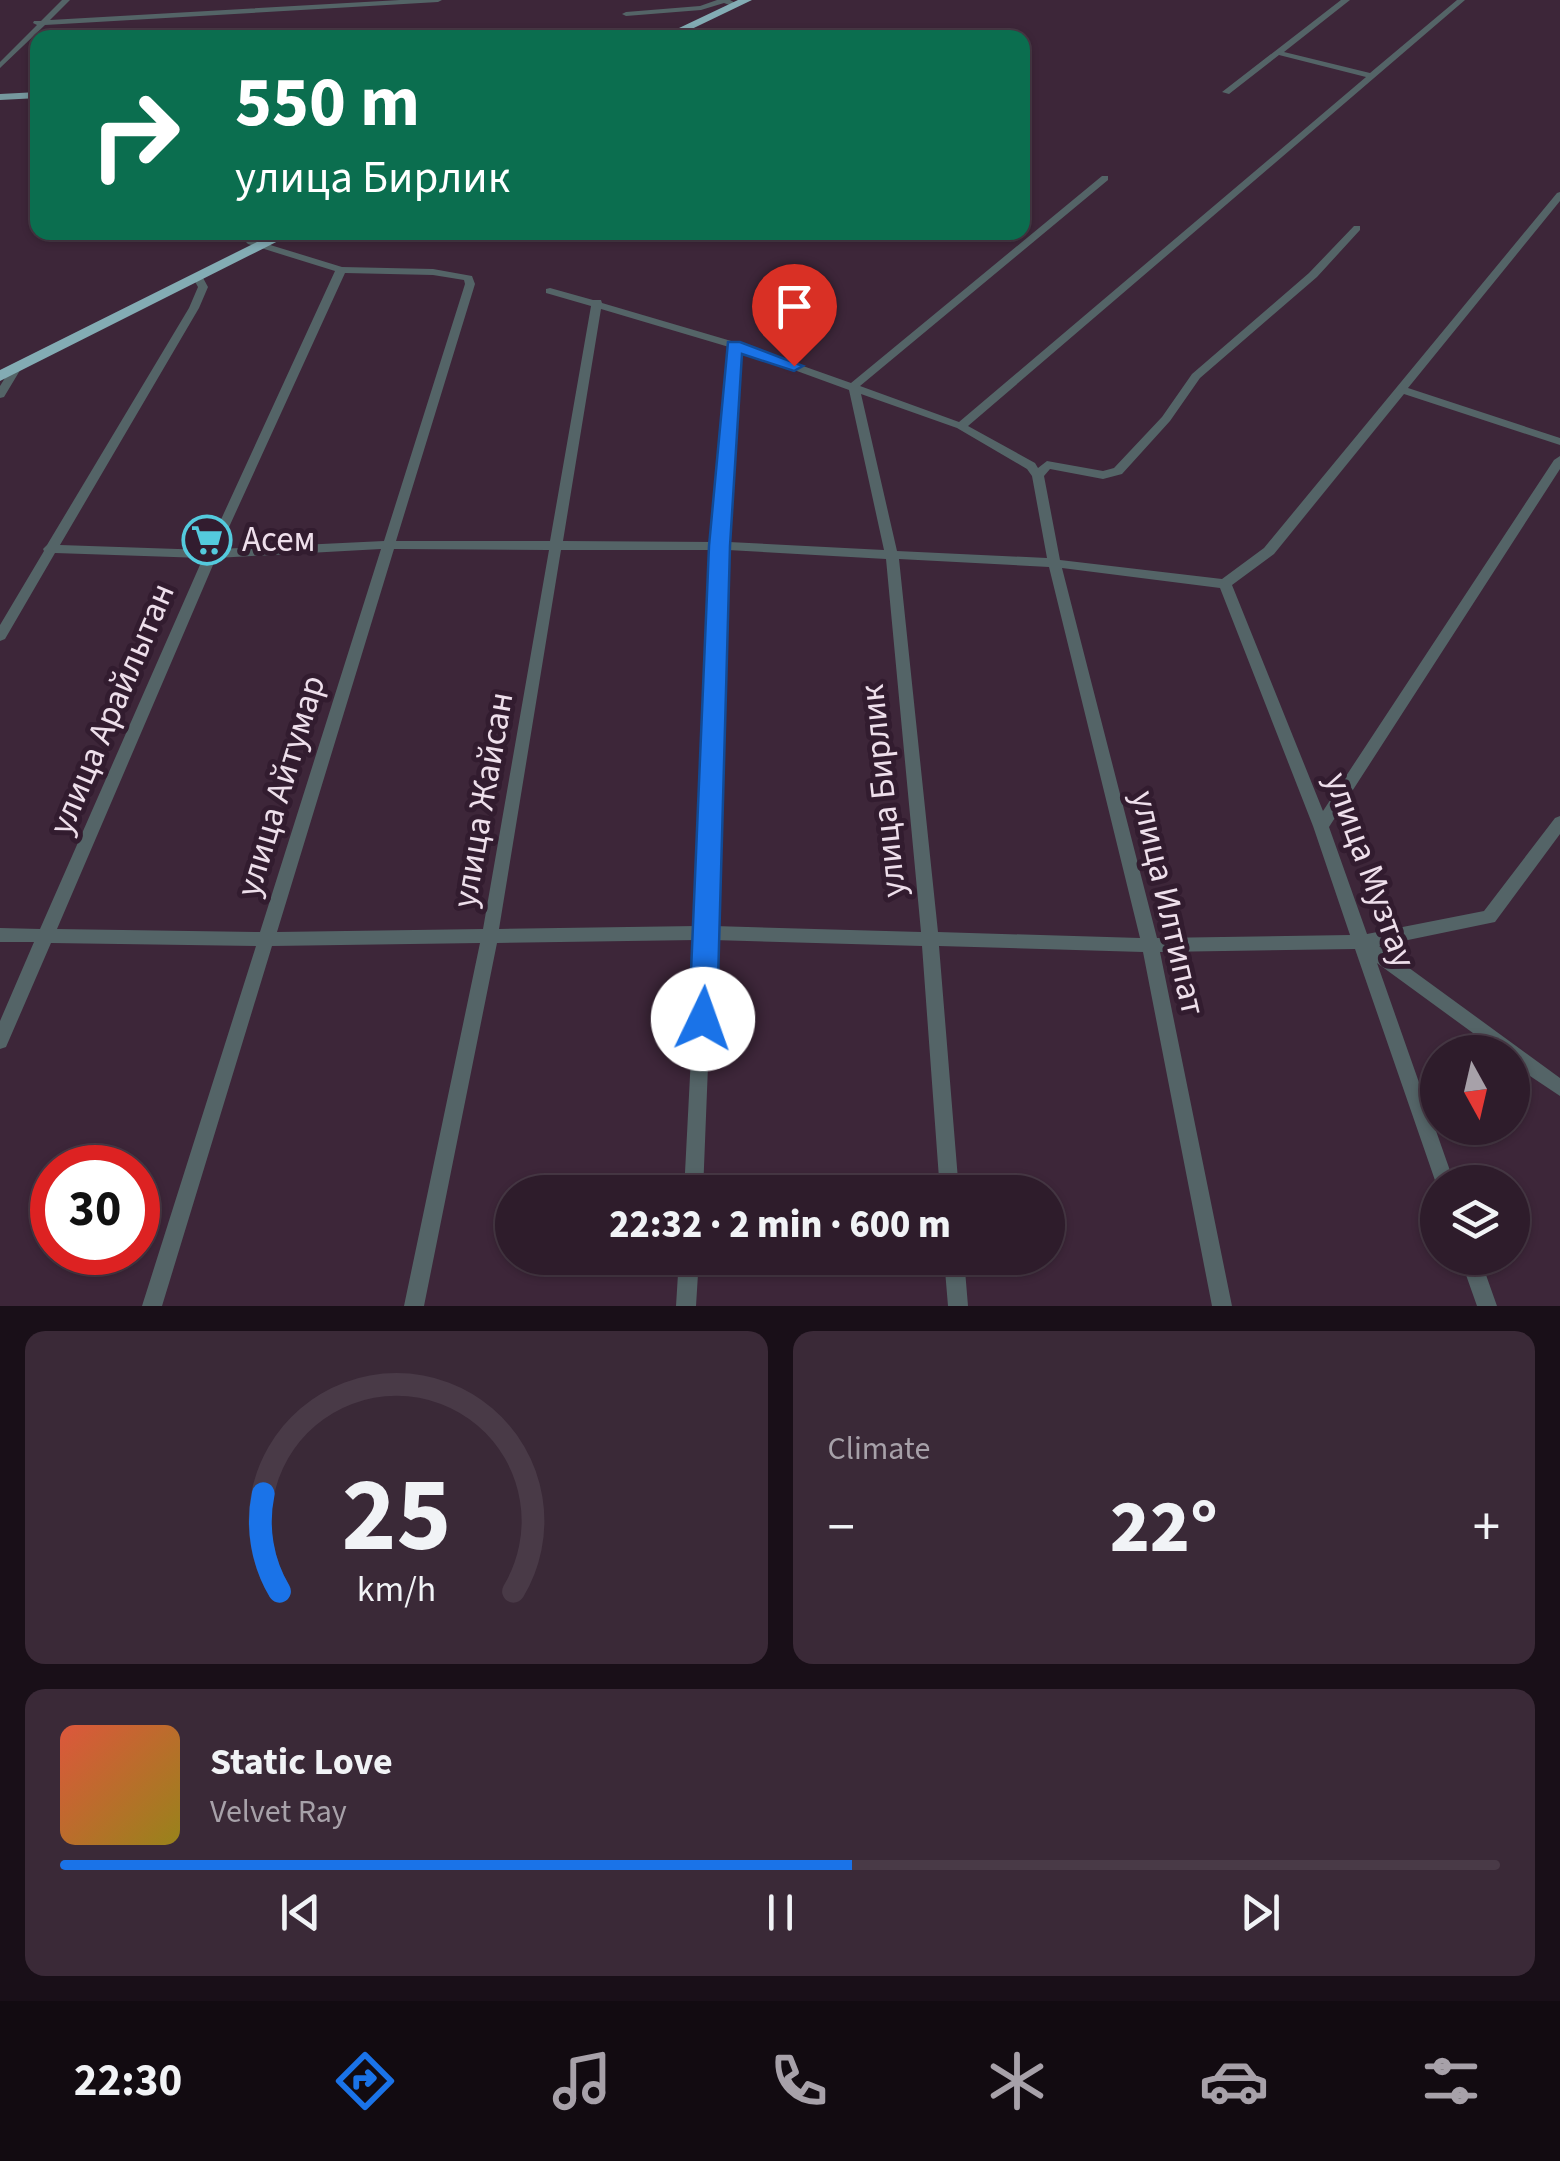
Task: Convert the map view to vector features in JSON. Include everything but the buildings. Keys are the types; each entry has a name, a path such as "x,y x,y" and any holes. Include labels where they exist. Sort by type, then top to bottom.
{"highway":[{"path":"686,30 763,0"},
{"path":"682,30 736,2"},
{"path":"0,376 198,278 262,240"},
{"path":"0,364 262,240"}],"main road":[{"path":"0,98 30,97"}],"street":[{"path":"33,30 63,0"},
{"path":"41,22 438,0"},
{"path":"1226,92 1346,0"},
{"path":"961,426 1461,0"},
{"path":"626,14 736,2"},
{"path":"0,62 30,33"},
{"path":"1276,52 1372,76"},
{"path":"854,386 1105,178"},
{"path":"49,549 212,554 388,545 720,546 1054,562 1225,584 1268,550 1560,195"},
{"path":"1038,476 1047,466 1103,475 1118,471 1166,419 1196,376 1313,275 1357,228"},
{"path":"262,240 341,270"},
{"name":"улица Айтумар","path":"152,1306 470,284 468,278 434,272 341,270"},
{"name":"улица Арайлытан","path":"0,1041 212,554 341,270"},
{"path":"0,636 194,308 203,287 198,278"},
{"path":"550,291 734,345 961,426 1030,466 1038,476 1045,515"},
{"name":"улица Жайсан","path":"414,1306 490,934 597,302"},
{"path":"694,1175 708,933 720,546 734,345"},
{"path":"0,395 18,367"},
{"name":"улица Бирлик","path":"854,386 892,557 930,936 948,1175"},
{"path":"1402,388 1560,442"},
{"path":"1321,826 1560,460"},
{"name":"улица Илтипат","path":"1045,515 1150,945 1222,1306"},
{"name":"улица Музтау","path":"1225,584 1321,826 1438,1165"},
{"path":"0,935 264,939 708,933 930,936 1150,945 1362,942 1490,916 1560,822"},
{"path":"1362,942 1488,1035"},
{"path":"1530,1066 1560,1088"},
{"path":"686,1306 688,1275"},
{"path":"955,1275 958,1306"},
{"path":"1476,1275 1486,1306"}],"place":[{"name":"Асем","path":"207,540"}],"route":[{"path":"703,1019 720,546 734,345 794,366"}]}
